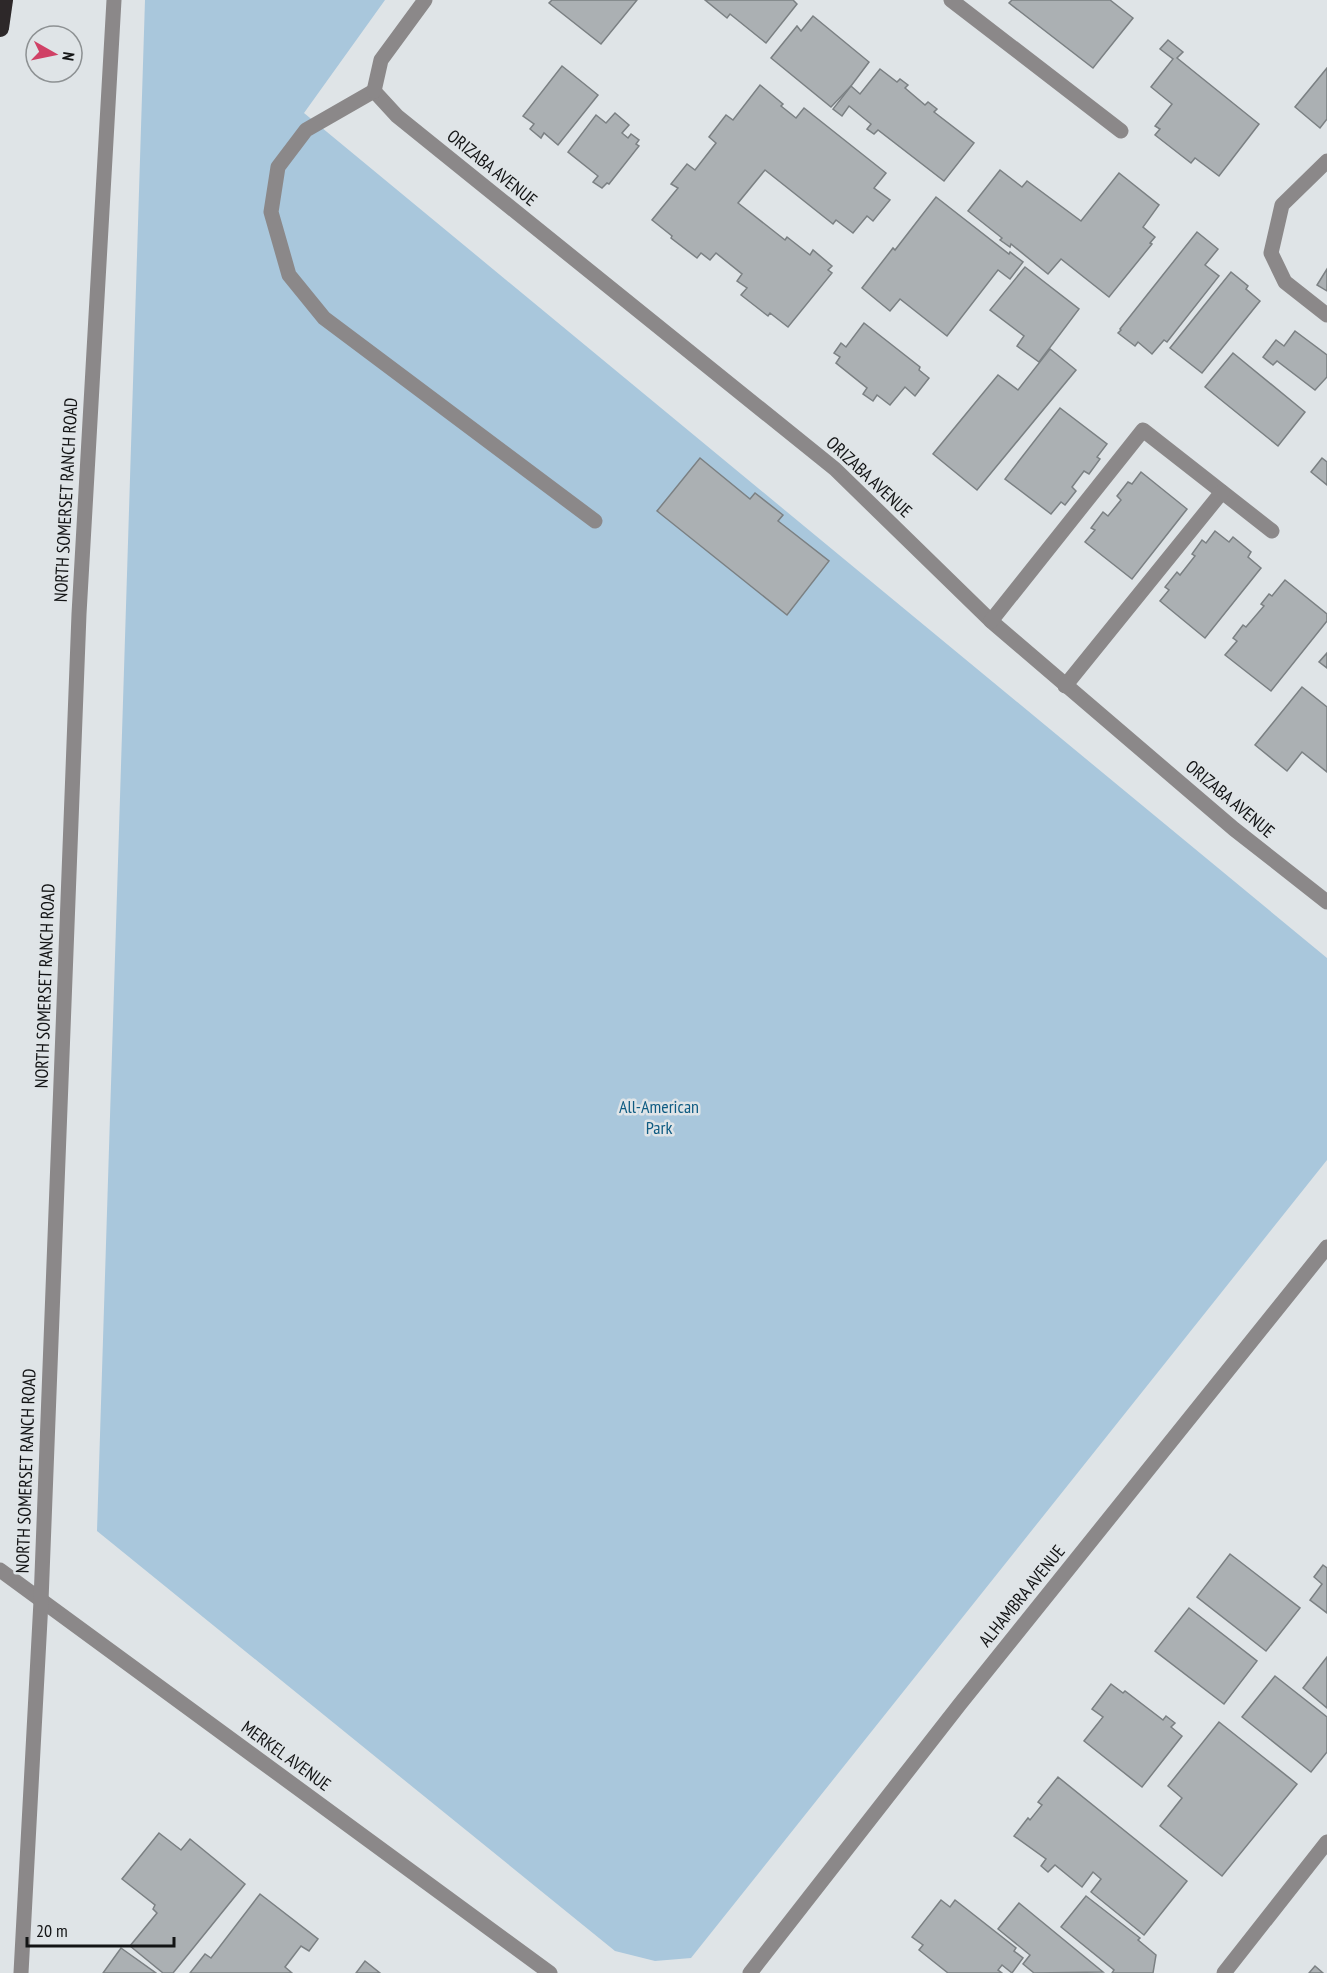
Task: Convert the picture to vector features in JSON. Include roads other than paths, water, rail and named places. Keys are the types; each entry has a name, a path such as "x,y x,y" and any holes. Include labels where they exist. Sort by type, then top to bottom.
{"highway":[{"path":"0,28 4,0"}],"street":[{"name":"NORTH SOMERSET RANCH ROAD","path":"21,1973 40,1601 79,614 114,0"},
{"path":"425,0 381,60 374,91 306,130 278,167 271,212 289,275 324,318 595,521"},
{"path":"951,0 1122,131"},
{"name":"ORIZABA AVENUE","path":"374,91 397,116 423,138 835,469 991,621 1234,829 1327,902"},
{"path":"1327,161 1282,205 1271,253 1285,282 1327,315"},
{"path":"991,621 1143,430 1272,531"},
{"path":"1065,686 1222,492"},
{"name":"ALHAMBRA AVENUE","path":"750,1973 968,1695 1327,1247"},
{"name":"MERKEL AVENUE","path":"0,1570 550,1973"},
{"path":"1224,1973 1327,1842"}],"park label":[{"name":"All-American Park","path":"659,1117"}]}
